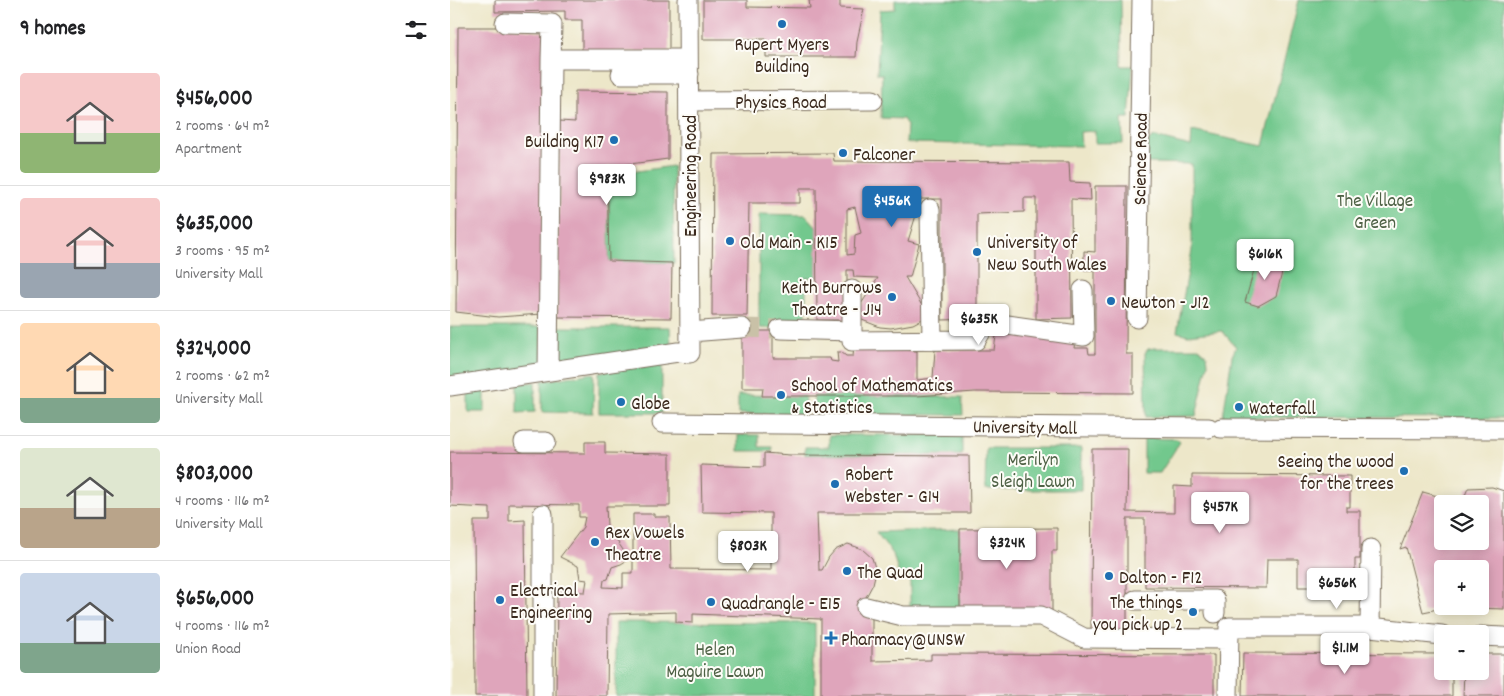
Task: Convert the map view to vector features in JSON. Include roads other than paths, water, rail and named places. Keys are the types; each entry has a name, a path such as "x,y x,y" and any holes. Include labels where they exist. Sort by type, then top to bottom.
{"street":[{"name":"Engineering Road","path":"548,371 678,352 690,353 688,0"},
{"name":"Science Road","path":"1137,318 1142,0"},
{"path":"450,386 548,371 552,24 505,23"},
{"path":"552,59 689,66"},
{"path":"621,74 689,66"},
{"name":"Physics Road","path":"689,101 873,100"},
{"path":"930,209 932,339"},
{"path":"852,290 852,342 932,339 976,340 987,322 1084,336 1083,290"},
{"path":"690,332 742,328"},
{"path":"780,330 852,331"},
{"name":"University Mall","path":"662,423 1504,429"},
{"path":"524,442 546,442"},
{"path":"543,514 543,696"},
{"path":"1370,627 1371,549"},
{"path":"1135,600 1215,600 1228,696"},
{"path":"866,607 903,616 1041,616 1084,638 1220,628 1370,627 1434,634"},
{"path":"1489,636 1504,637"}],"tunnel":[{"path":"742,328 780,329"}],"place":[{"name":"Rupert Myers Building","path":"782,24"},
{"name":"Building K17","path":"614,140"},
{"name":"Falconer","path":"843,153"},
{"name":"Old Main - K15","path":"730,241"},
{"name":"University of New South Wales","path":"977,252"},
{"name":"Keith Burrows Theatre - J14","path":"892,297"},
{"name":"Newton - J12","path":"1111,301"},
{"name":"School of Mathematics & Statistics","path":"781,395"},
{"name":"Globe","path":"621,402"},
{"name":"Waterfall","path":"1239,407"},
{"name":"Seeing the wood for the trees","path":"1404,471"},
{"name":"Robert Webster - G14","path":"835,484"},
{"name":"Rex Vowels Theatre","path":"595,542"},
{"name":"The Quad","path":"847,571"},
{"name":"Dalton - F12","path":"1109,576"},
{"name":"Electrical Engineering","path":"500,600"},
{"name":"Quadrangle - E15","path":"711,602"},
{"name":"The things you pick up 2","path":"1193,612"},
{"name":"Pharmacy@UNSW","path":"831,638"}],"park label":[{"name":"The Village Green","path":"1375,210"},
{"name":"Merilyn Sleigh Lawn","path":"1033,469"},
{"name":"Helen Maguire Lawn","path":"715,659"}]}
